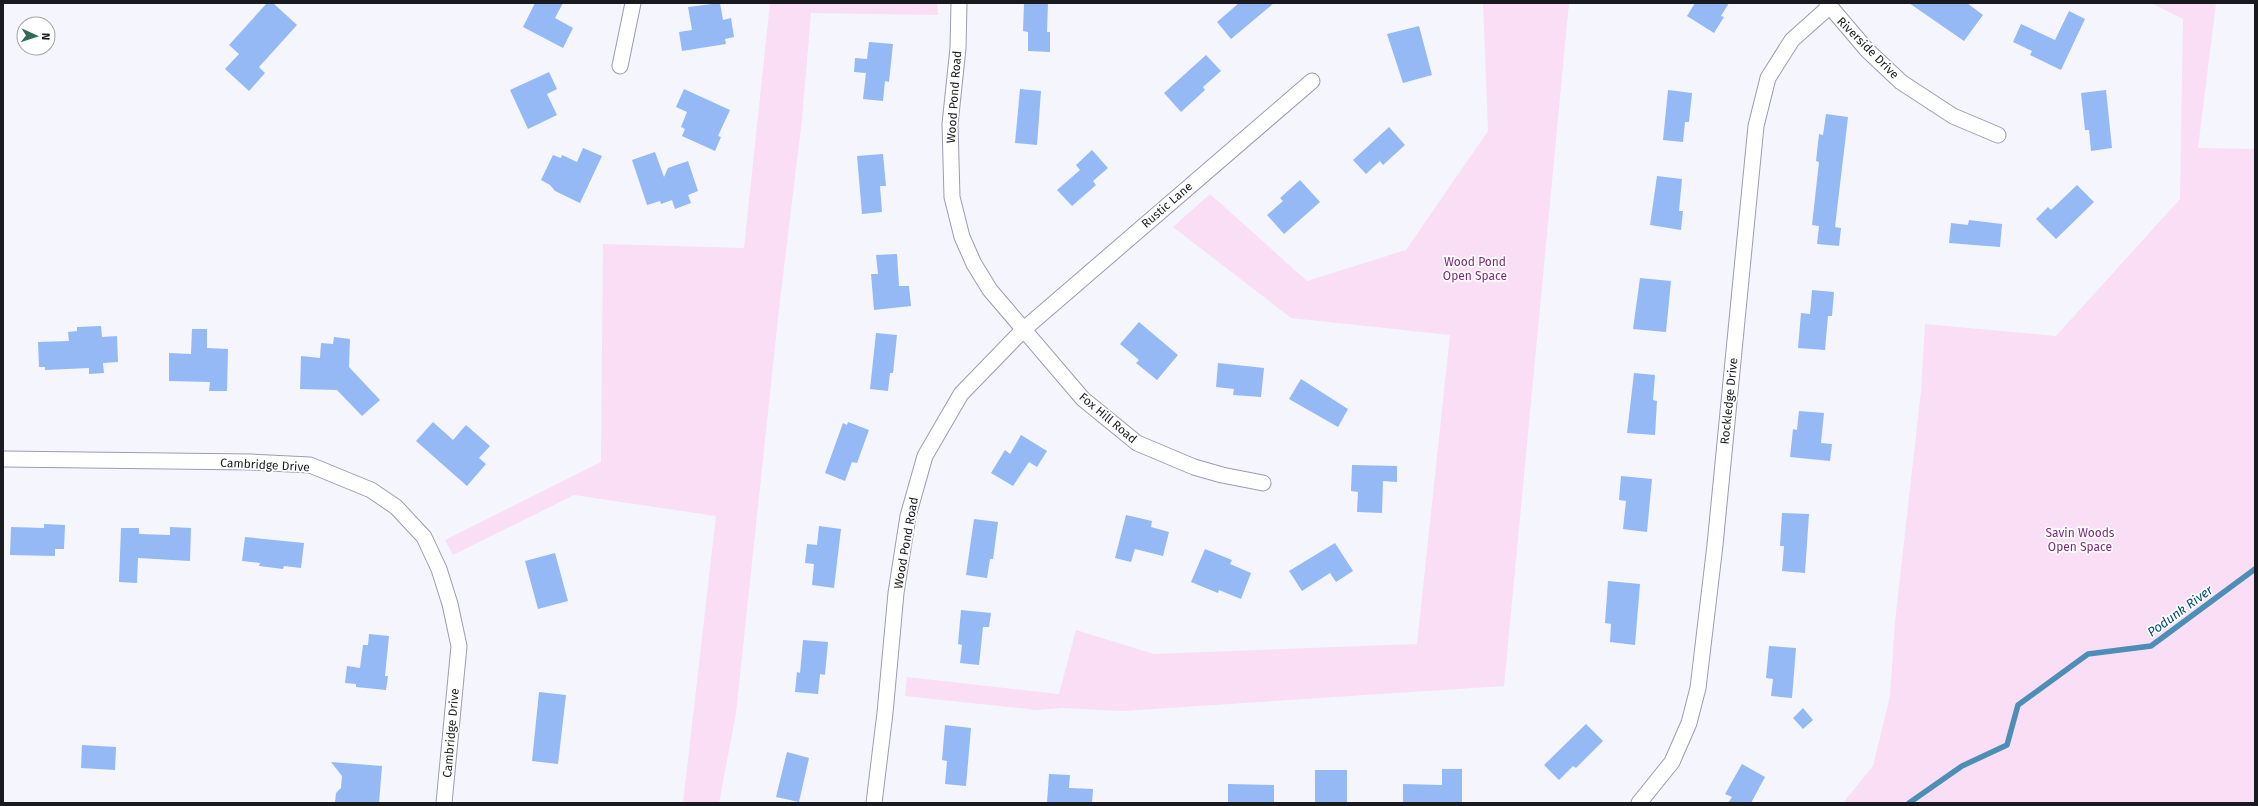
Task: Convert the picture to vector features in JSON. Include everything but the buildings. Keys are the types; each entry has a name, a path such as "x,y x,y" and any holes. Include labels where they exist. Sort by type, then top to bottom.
{"street":[{"path":"620,66 633,3"},
{"name":"Wood Pond Road","path":"874,803 886,714 898,585 908,516 925,456 961,394 1023,330 990,290 974,264 962,238 952,197 950,124 958,48 959,3"},
{"name":"Riverside Drive","path":"1828,5 1867,50 1901,82 1953,116 1998,135"},
{"name":"Rockledge Drive","path":"1639,803 1672,762 1689,723 1698,688 1715,545 1756,126 1768,78 1792,40 1828,5"},
{"name":"Rustic Lane","path":"1023,330 1312,80"},
{"name":"Fox Hill Road","path":"1023,330 1083,399 1137,444 1194,467 1222,475 1263,483"},
{"name":"Cambridge Drive","path":"3,459 250,462 310,465 371,490 396,507 424,537 439,568 450,604 459,646 444,803"}],"green space":[{"path":"770,3 937,3 938,15 811,13 802,119 779,309 736,713 719,803 683,803 716,516 574,495 453,555 445,540 601,462 603,244 744,248"},
{"name":"Wood Pond Open Space","path":"1483,3 1569,3 1504,686 1122,711 1063,708 1037,710 905,696 907,677 1059,694 1076,630 1154,654 1417,644 1450,335 1291,318 1173,227 1210,194 1307,281 1406,250 1488,131"},
{"name":"Savin Woods Open Space","path":"2151,3 2216,3 2198,148 2255,149 2255,803 1843,803 1873,766 1890,696 1895,622 1921,391 1925,324 2056,336 2180,199 2183,19"}],"waterway":[{"name":"Podunk River","path":"1909,803 1962,766 2007,745 2018,705 2088,654 2151,646 2255,569"}]}
